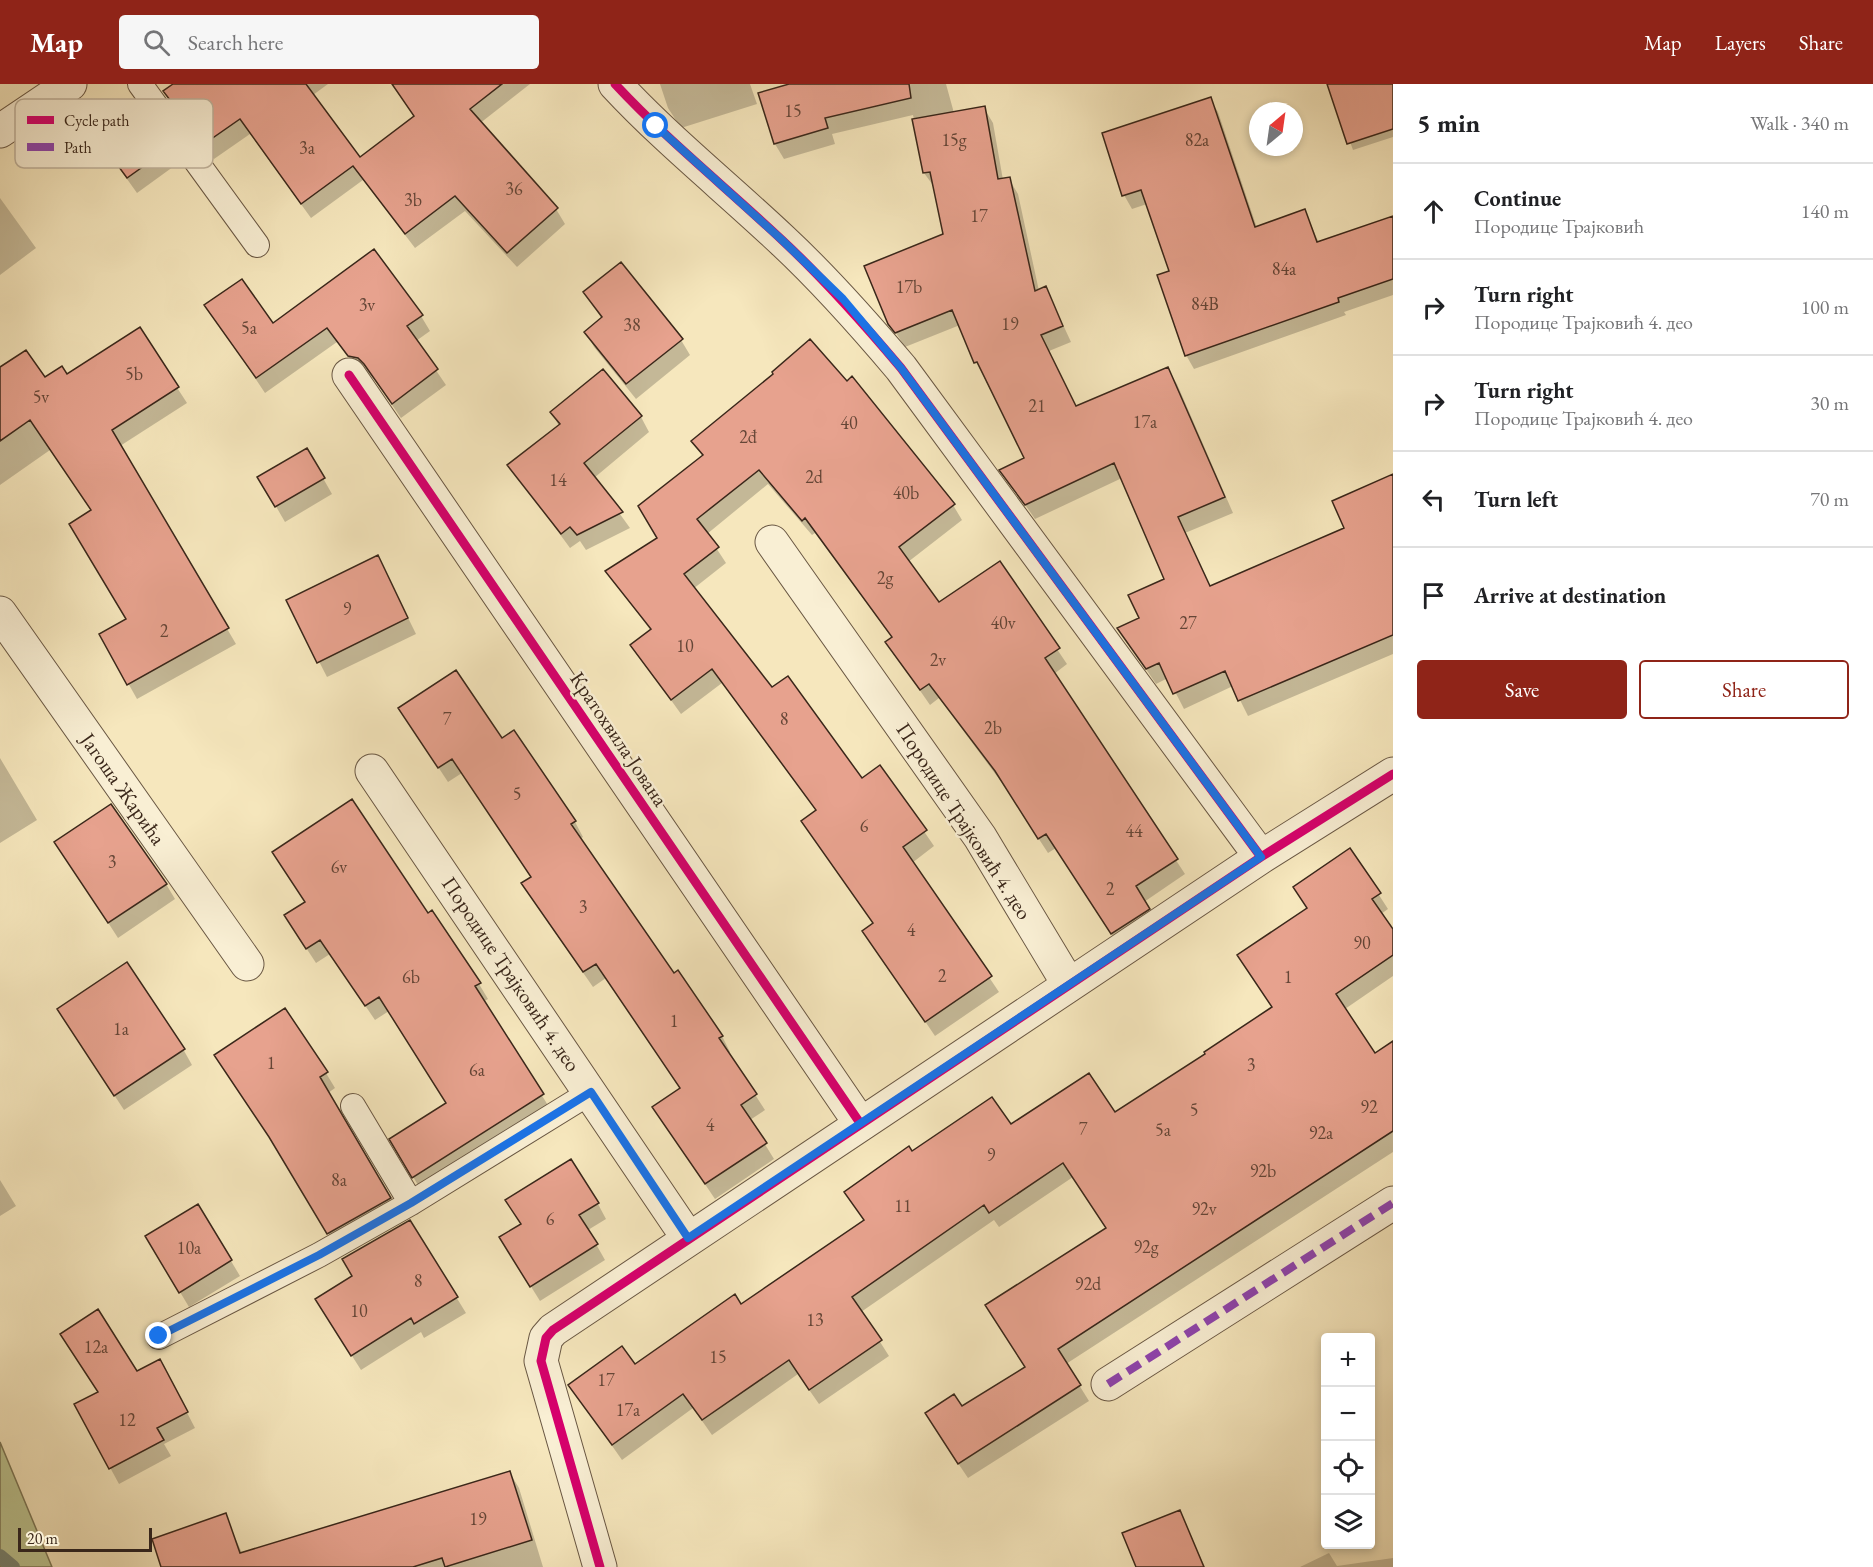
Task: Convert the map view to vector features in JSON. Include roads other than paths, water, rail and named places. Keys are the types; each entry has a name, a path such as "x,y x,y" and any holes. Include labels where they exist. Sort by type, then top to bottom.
{"street":[{"path":"48,99 70,84"},
{"path":"615,84 656,126 782,240 843,299 901,368 1261,857"},
{"path":"0,131 15,121"},
{"name":"Кратохвила Јована","path":"349,375 860,1123"},
{"name":"Породице Трајковић 4. део","path":"772,542 980,837 1068,985"},
{"name":"Јагоша Жарића","path":"0,613 247,964"},
{"name":"Породице Трајковић 4. део","path":"372,771 688,1238"},
{"path":"600,1567 541,1361 546,1338 562,1322 1261,857 1393,774"},
{"path":"1108,1384 1393,1203"}],"lane":[{"path":"140,84 151,99"},
{"path":"201,168 257,245"},
{"path":"159,1336 319,1255 411,1203 591,1092"},
{"path":"353,1106 411,1203"}],"waterway":[{"path":"0,1556 13,1567"}]}
